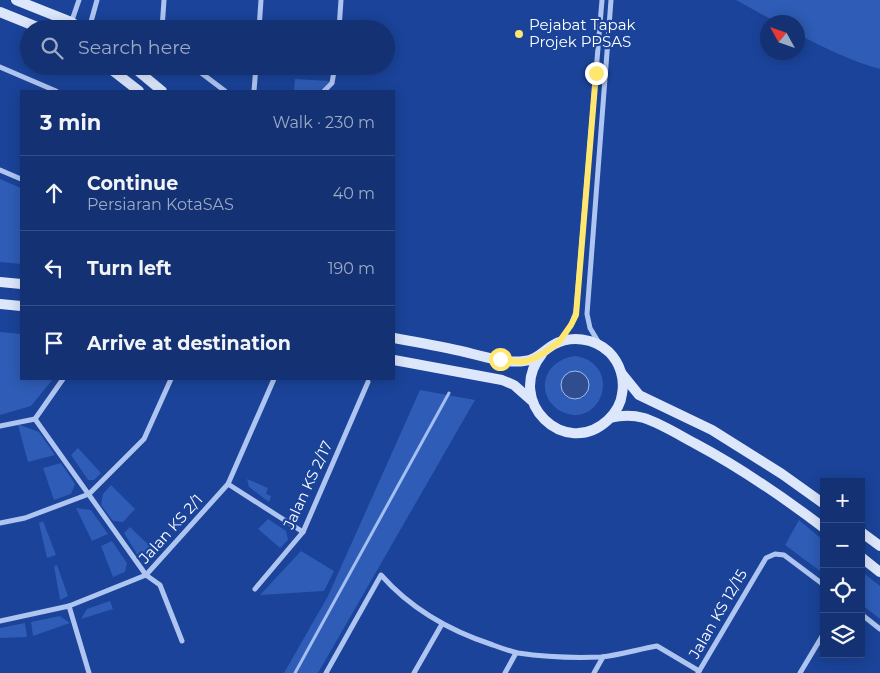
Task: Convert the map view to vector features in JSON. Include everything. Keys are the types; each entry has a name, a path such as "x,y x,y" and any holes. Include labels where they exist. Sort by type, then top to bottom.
{"main road":[{"path":"16,0 58,20"},
{"path":"0,12 20,20"},
{"path":"119,75 138,90"},
{"path":"143,75 161,90"},
{"path":"0,282 20,284"},
{"path":"0,304 20,306"},
{"path":"395,338 521,362 542,354 559,342 579,339 595,343 614,358 621,372 639,395 712,430 755,456 820,501"},
{"path":"542,354 537,360 531,376 531,400 544,420 565,432 590,431 610,418 622,396 623,380 621,372"},
{"path":"395,360 502,380 514,385 531,400"},
{"path":"610,418 623,415 637,417 675,432 726,460 773,490 820,525"},
{"path":"865,535 880,546"},
{"path":"865,560 880,572"}],"street":[{"path":"72,20 79,0"},
{"path":"91,20 97,0"},
{"path":"163,20 164,0"},
{"path":"260,20 261,0"},
{"path":"340,20 341,0"},
{"path":"559,342 571,325 576,312 602,0"},
{"path":"602,347 590,328 587,314 611,0"},
{"path":"0,67 54,90"},
{"path":"204,75 224,90"},
{"path":"254,90 255,75"},
{"path":"325,90 332,82 333,75"},
{"path":"0,170 20,179"},
{"path":"0,426 35,419 63,380"},
{"path":"0,523 25,518 89,494 144,439 171,380"},
{"path":"268,389 269,380"},
{"path":"268,389 273,380"},
{"name":"Jalan KS 2/17","path":"254,589 303,532 368,382"},
{"name":"Jalan KS 2/1","path":"0,621 69,606 146,575 228,484 268,389"},
{"path":"35,419 146,575 160,585 182,641"},
{"path":"228,484 303,532"},
{"name":"Jalan KS 12/15","path":"698,672 766,558 775,554 784,555 820,582"},
{"path":"326,673 381,575 411,603 442,624 480,641 516,653 559,657 603,656 657,646 698,672"},
{"path":"69,606 90,673"},
{"path":"865,617 880,629"},
{"path":"414,673 442,624"},
{"path":"800,673 820,640"},
{"path":"505,673 516,653"},
{"path":"594,673 603,656"}],"shaded area":[{"path":"736,0 880,0 880,69 838,54 805,38 805,15 763,15"},
{"path":"295,79 330,81 321,90 294,90"},
{"path":"0,179 20,188 20,264 0,262"},
{"path":"0,332 20,334 20,380 52,380 31,406 0,415"},
{"path":"576,356 591,362 599,371 603,382 602,393 597,403 589,411 578,415 559,410 550,402 546,394 545,385 549,371 554,365","holes":["569,373 584,397 573,399 565,395 563,393 562,379"]},
{"path":"575,371 585,375 589,385 585,395 575,399 565,395 561,385 565,375"},
{"path":"420,390 475,400 318,673 284,673 328,596"},
{"path":"18,425 39,432 55,455 28,462"},
{"path":"78,448 101,473 94,480 88,480 71,455"},
{"path":"61,463 75,484 71,494 54,500 43,468"},
{"path":"247,479 268,488 266,494 271,496 269,502 249,487"},
{"path":"111,485 135,509 123,522 113,521 101,505 103,494"},
{"path":"76,508 91,510 108,534 92,541"},
{"path":"268,519 286,531 288,540 280,548 258,529"},
{"path":"799,520 820,538 820,571 785,545"},
{"path":"43,521 56,555 47,558 39,523"},
{"path":"130,527 153,549 148,554 137,554 124,533"},
{"path":"112,541 127,563 125,572 113,577 101,546"},
{"path":"301,551 334,571 324,591 260,595"},
{"path":"57,565 68,596 60,600 54,566"},
{"path":"865,574 880,586 880,619 865,607"},
{"path":"110,601 113,609 81,619 87,609"},
{"path":"60,616 70,623 33,636 31,622"},
{"path":"25,623 27,637 0,638 0,628"}],"waterway":[{"path":"295,673 449,393"}],"place":[{"name":"Pejabat Tapak Projek PPSAS","path":"519,34"}],"route":[{"path":"500,359 521,362 542,354 559,342 576,315 596,73"}]}
